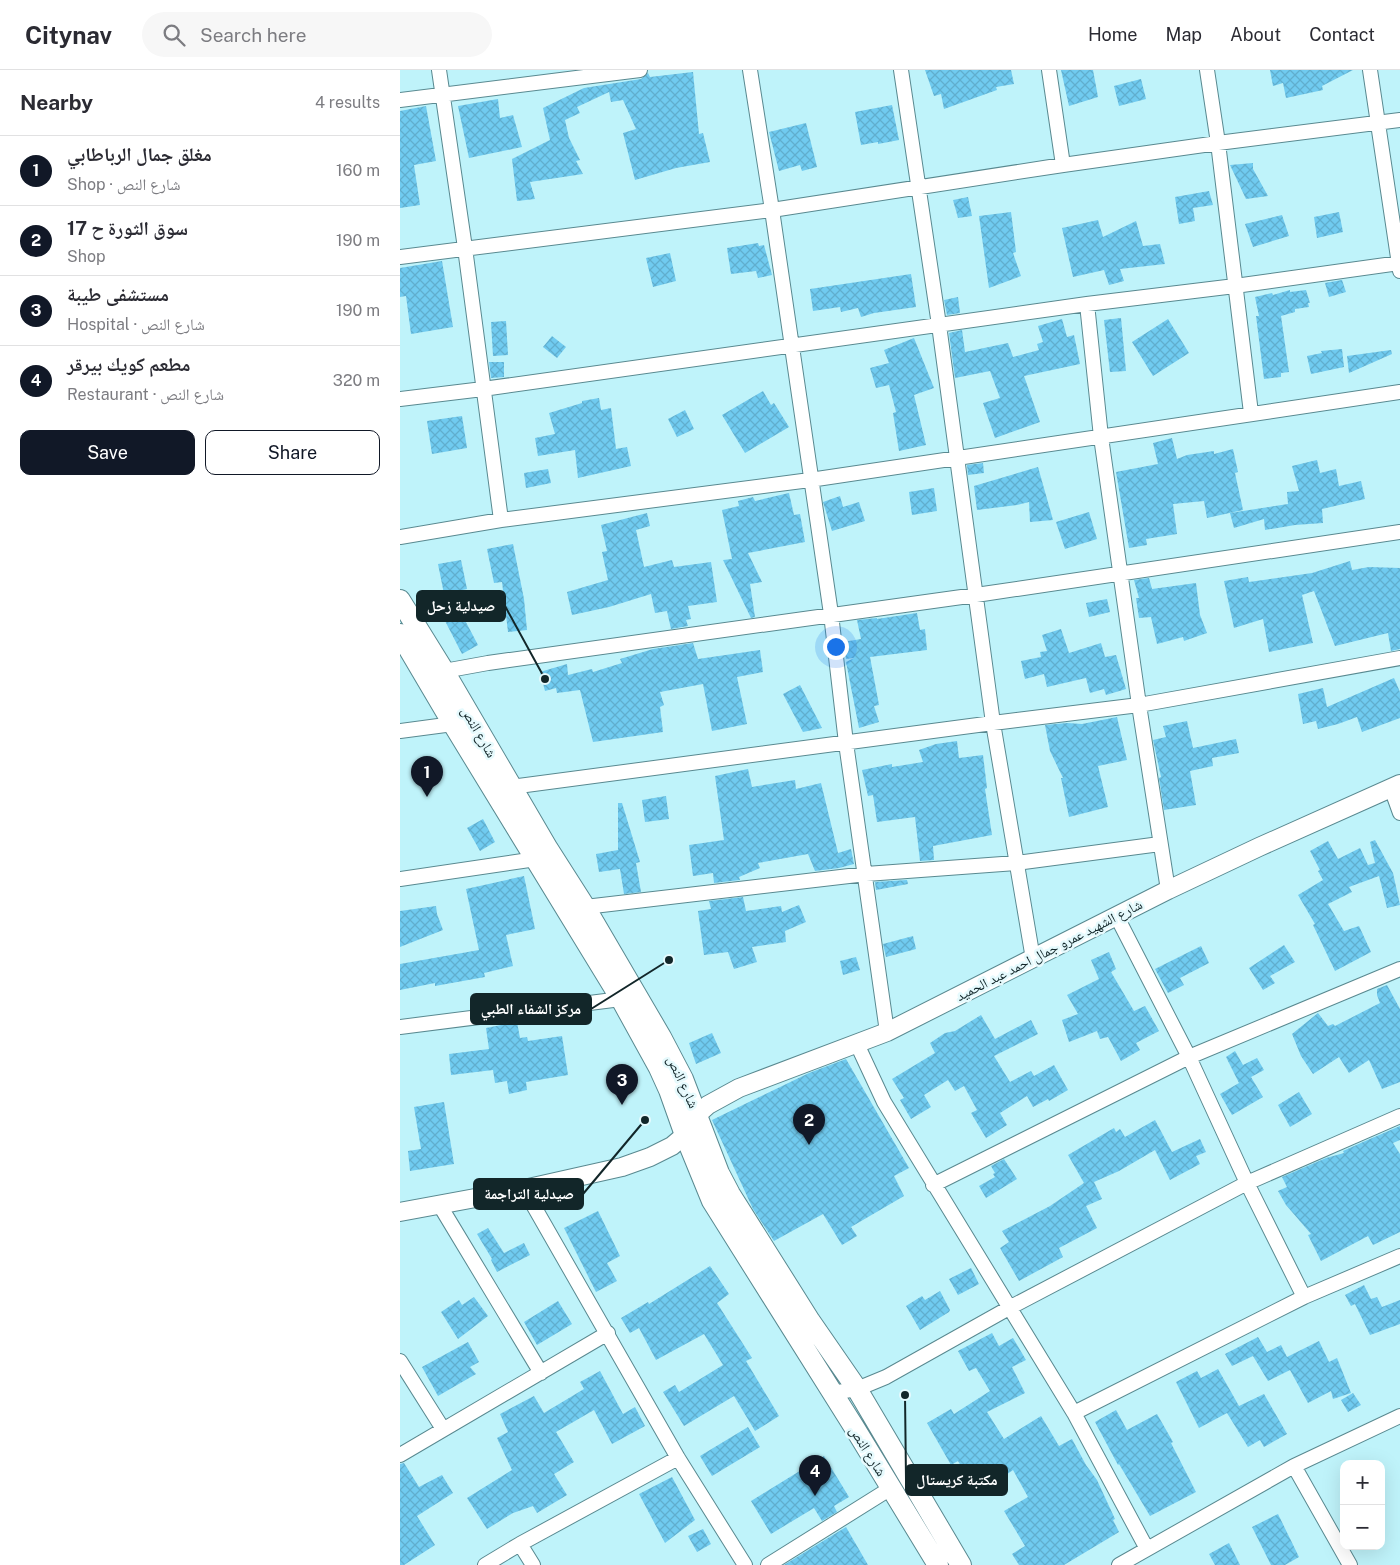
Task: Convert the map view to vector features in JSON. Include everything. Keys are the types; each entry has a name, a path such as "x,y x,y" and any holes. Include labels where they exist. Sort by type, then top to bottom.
{"main road":[{"name":"شارع النص","path":"400,600 661,1037 683,1079 719,1173 730,1194 799,1304 857,1389 961,1565"},
{"name":"شارع النص","path":"400,634 621,999 659,1068 712,1201 938,1565"}],"street":[{"path":"439,70 501,520"},
{"path":"400,100 640,70"},
{"path":"750,70 831,614 846,743 887,1032"},
{"path":"901,70 920,187 993,723 1033,959"},
{"path":"1049,70 1063,165"},
{"path":"1207,70 1218,143 1251,413"},
{"path":"400,399 1087,304 1400,266 1370,70"},
{"path":"400,257 772,210 1063,165 1400,120"},
{"path":"1087,304 1101,437 1139,705 1168,890"},
{"path":"400,537 501,520 810,480 1400,392"},
{"path":"444,671 488,663 1400,532"},
{"path":"511,787 1139,705 1400,658"},
{"path":"400,731 453,724"},
{"path":"1395,786 1400,813"},
{"name":"شارع الشهيد عمرو جمال احمد عبد الحميد","path":"698,1114 720,1097 739,1088 887,1032 1116,915 1267,843 1395,786"},
{"path":"585,907 866,874 1016,863 1160,844"},
{"path":"400,878 536,859"},
{"path":"1116,915 1190,1058 1304,1297"},
{"path":"933,1185 1190,1058 1400,969"},
{"path":"400,1027 621,999"},
{"path":"857,1044 884,1102 1074,1413 1147,1549"},
{"path":"400,1212 524,1189 622,1167 650,1157 672,1146 685,1135 698,1114"},
{"path":"832,1393 857,1389 886,1377 1009,1308 1248,1183 1400,1116"},
{"path":"524,1189 678,1458 745,1565"},
{"path":"439,1204 540,1373"},
{"path":"1074,1413 1304,1297 1400,1256"},
{"path":"400,1455 608,1333"},
{"path":"400,1361 443,1430"},
{"path":"1119,1565 1294,1466 1400,1416"},
{"path":"485,1565 678,1458"},
{"path":"1294,1466 1350,1565"},
{"path":"768,1565 891,1488"},
{"path":"520,1544 533,1565"}],"building":[{"path":"925,70 1011,70 1014,84 996,87 997,90 944,109 941,94 934,96"},
{"path":"1061,70 1093,70 1098,97 1069,106"},
{"path":"1270,70 1353,70 1322,86 1323,90 1286,98 1283,83 1273,86"},
{"path":"693,72 699,134 703,133 710,162 676,168 635,180 623,133 636,129 623,100 611,102 609,92 577,107 580,113 565,120 569,138 580,160 576,161 583,174 530,182 535,199 517,201 512,159 550,140 543,108 584,88 641,79 648,73 650,77"},
{"path":"1141,79 1146,99 1119,106 1114,86"},
{"path":"498,99 500,118 513,115 522,147 469,158 458,106"},
{"path":"892,105 899,140 861,145 855,112"},
{"path":"426,106 436,161 414,165 420,205 400,208 400,111"},
{"path":"806,123 817,167 802,171 800,165 779,171 769,132"},
{"path":"1253,163 1253,169 1268,196 1246,199 1230,165"},
{"path":"1209,191 1213,205 1193,208 1195,221 1179,224 1175,197"},
{"path":"968,197 972,216 958,218 953,200"},
{"path":"1011,212 1016,252 1013,253 1021,276 989,288 979,216"},
{"path":"1339,212 1343,232 1317,238 1314,217"},
{"path":"1282,215 1289,236 1253,247 1245,224"},
{"path":"1098,220 1103,237 1136,221 1143,246 1160,244 1165,264 1120,269 1124,281 1109,285 1104,270 1073,277 1062,228"},
{"path":"758,243 759,246 764,245 772,275 758,278 756,271 731,274 727,248"},
{"path":"670,253 676,281 653,287 646,258"},
{"path":"442,261 453,327 411,334 406,296 400,297 400,268"},
{"path":"911,274 916,307 874,313 861,317 858,308 841,312 840,307 813,311 810,289"},
{"path":"1342,280 1346,292 1329,297 1325,283"},
{"path":"1290,290 1290,292 1306,290 1310,303 1308,303 1309,307 1295,309 1295,312 1281,316 1289,372 1281,373 1281,377 1264,379 1256,316 1259,316 1255,297 1272,293 1273,295"},
{"path":"958,297 960,313 947,315 944,300"},
{"path":"1121,318 1126,371 1110,372 1104,320"},
{"path":"1062,319 1067,337 1074,335 1080,364 1024,376 1040,422 995,438 983,403 1000,398 990,371 955,378 949,333 962,330 965,352 1008,343 1013,357 1039,350 1037,344 1043,342 1038,326"},
{"path":"1168,319 1189,353 1153,376 1132,342"},
{"path":"506,321 508,355 493,356 491,322"},
{"path":"552,336 566,347 557,358 543,347"},
{"path":"914,338 934,388 914,395 926,445 899,451 893,413 896,412 889,385 876,388 870,368 889,363 884,350"},
{"path":"1342,349 1344,367 1311,374 1307,356 1322,353 1321,351"},
{"path":"1391,350 1392,354 1349,373 1347,356"},
{"path":"489,362 504,362 504,377 491,378"},
{"path":"763,391 771,405 774,403 789,427 745,453 722,415"},
{"path":"599,398 601,410 611,408 616,449 627,447 631,466 578,478 575,450 538,456 535,438 555,434 549,413 582,403 582,401"},
{"path":"685,410 694,429 677,437 668,419"},
{"path":"462,416 467,448 432,454 427,421"},
{"path":"1172,438 1177,459 1187,455 1214,451 1214,454 1233,449 1238,472 1235,473 1243,510 1207,518 1204,501 1173,504 1177,534 1146,539 1147,545 1129,548 1116,472 1158,464 1153,443"},
{"path":"1317,460 1320,473 1336,469 1339,486 1361,481 1365,499 1322,509 1323,523 1265,530 1264,519 1234,528 1230,513 1288,504 1287,492 1299,491 1292,466"},
{"path":"983,463 984,473 968,475 967,465"},
{"path":"1038,467 1053,520 1030,522 1029,502 977,510 974,486"},
{"path":"548,469 551,483 526,488 524,473"},
{"path":"934,488 937,511 912,515 909,492"},
{"path":"789,493 794,515 800,514 805,542 748,553 762,582 750,584 755,617 751,618 723,560 732,559 722,510 739,506 738,501 753,497 755,501"},
{"path":"840,496 843,507 859,502 865,521 832,531 823,502"},
{"path":"1089,512 1097,539 1065,549 1056,522"},
{"path":"647,513 650,526 636,530 644,567 672,560 674,567 711,562 717,602 688,606 691,619 686,620 688,626 671,629 667,611 655,613 651,594 609,607 572,615 567,592 608,580 602,552 607,551 601,525"},
{"path":"513,544 524,599 527,630 508,632 502,582 494,583 487,549"},
{"path":"461,560 467,589 444,594 438,564"},
{"path":"1350,561 1352,570 1369,567 1400,568 1400,649 1391,651 1388,633 1335,646 1314,591 1302,595 1313,643 1269,652 1263,619 1234,628 1224,581 1248,577 1249,582 1312,573"},
{"path":"1149,578 1152,589 1196,583 1200,615 1207,633 1184,641 1183,637 1157,644 1151,617 1139,618 1136,598 1139,598 1134,580"},
{"path":"1107,599 1110,612 1089,617 1086,603"},
{"path":"458,607 478,645 462,654 442,615"},
{"path":"917,613 920,630 925,629 927,650 870,657 879,705 874,706 879,722 859,728 846,662 854,658 846,659 843,642 861,639 857,620"},
{"path":"1061,629 1069,653 1101,643 1105,657 1116,655 1126,689 1106,695 1104,689 1090,693 1086,678 1047,687 1044,674 1025,679 1021,661 1041,657 1040,652 1047,651 1042,635"},
{"path":"693,643 698,659 760,650 763,672 737,677 747,724 712,731 703,684 660,692 664,705 660,707 663,732 593,742 580,690 557,693 556,688 545,691 540,672 567,664 568,675 592,669 593,672 622,663 620,659 653,649"},
{"path":"1394,678 1400,692 1400,718 1362,732 1357,717 1318,729 1316,721 1303,724 1298,694 1323,688 1327,707"},
{"path":"800,685 822,728 803,732 783,694"},
{"path":"1117,717 1127,760 1098,766 1108,807 1069,817 1061,778 1063,778 1050,751 1045,725 1082,724"},
{"path":"1187,721 1193,748 1236,739 1239,753 1212,758 1213,766 1190,771 1196,805 1164,810 1159,778 1161,777 1153,740 1166,737 1163,726"},
{"path":"957,741 959,758 983,755 987,788 985,789 992,835 933,846 934,860 920,861 915,817 877,822 873,795 868,796 862,770 892,764 892,767 923,762 919,750 936,744"},
{"path":"748,769 752,787 795,780 796,789 821,783 838,853 851,849 854,864 815,871 808,854 758,863 760,868 739,877 740,880 714,883 713,873 693,876 689,845 724,840 715,776"},
{"path":"666,796 669,819 645,822 642,800"},
{"path":"618,803 622,803 640,862 636,863 641,892 624,894 620,869 599,872 596,854 618,850"},
{"path":"483,819 495,842 480,851 467,828"},
{"path":"1375,840 1393,873 1400,905 1387,908 1379,876 1349,887 1352,892 1328,904 1344,931 1359,926 1371,952 1335,971 1313,925 1315,924 1298,895 1323,880 1310,851 1328,841 1338,859 1360,848 1368,865 1375,863 1370,842"},
{"path":"524,876 535,929 506,935 513,966 484,973 485,977 435,986 435,983 400,990 400,964 479,950 466,889"},
{"path":"907,880 908,884 876,890 875,882"},
{"path":"743,897 746,911 781,906 782,912 799,905 806,922 785,931 786,942 752,947 757,962 734,969 728,952 704,955 698,911 711,909 709,901"},
{"path":"436,906 443,930 400,947 400,911"},
{"path":"913,936 916,949 886,957 883,944"},
{"path":"1284,945 1295,962 1270,976 1275,983 1263,990 1249,968"},
{"path":"1201,946 1209,963 1180,978 1184,985 1168,993 1155,969"},
{"path":"1109,952 1116,969 1111,972 1134,1011 1145,1006 1159,1031 1136,1043 1140,1050 1121,1061 1108,1037 1100,1039 1097,1031 1069,1042 1062,1020 1078,1014 1067,995 1099,979 1091,960"},
{"path":"856,957 860,970 843,975 840,961"},
{"path":"1387,985 1400,1009 1400,1082 1382,1089 1369,1060 1349,1073 1339,1057 1313,1074 1301,1056 1292,1034 1318,1013 1328,1026 1333,1024 1335,1026 1380,1003 1377,989"},
{"path":"981,1015 995,1039 1031,1020 1038,1034 994,1056 1010,1082 1031,1071 1034,1076 1054,1065 1068,1090 1049,1101 1048,1099 1033,1107 1027,1096 1000,1113 1007,1125 986,1138 971,1113 977,1110 964,1086 955,1091 948,1080 924,1095 931,1107 911,1119 900,1100 904,1098 892,1079 935,1053 930,1043 945,1033 955,1031"},
{"path":"517,1022 520,1038 527,1037 528,1041 562,1036 568,1075 526,1082 527,1090 509,1094 507,1081 495,1083 493,1070 451,1075 449,1054 489,1049 486,1028"},
{"path":"712,1033 721,1053 696,1064 689,1043"},
{"path":"1235,1051 1243,1065 1257,1058 1264,1070 1251,1077 1263,1097 1232,1115 1220,1094 1239,1083 1226,1057"},
{"path":"846,1059 909,1168 894,1176 904,1196 851,1227 857,1236 842,1245 823,1214 774,1241 753,1209 712,1120 809,1073"},
{"path":"1299,1092 1312,1114 1290,1127 1278,1105"},
{"path":"444,1102 454,1164 410,1171 408,1151 421,1149 414,1107"},
{"path":"1155,1120 1172,1152 1200,1139 1206,1152 1196,1156 1200,1164 1170,1180 1155,1150 1119,1171 1094,1182 1102,1199 1086,1206 1097,1228 1059,1248 1063,1257 1019,1281 1000,1248 1009,1242 1002,1231 1050,1206 1084,1183 1068,1155 1114,1128 1116,1132 1120,1129 1125,1137"},
{"path":"1400,1126 1400,1140 1393,1143 1400,1154 1400,1232 1373,1245 1368,1236 1321,1261 1308,1235 1311,1234 1286,1205 1278,1191 1287,1187 1282,1177 1326,1158 1344,1153 1343,1151"},
{"path":"1004,1159 1017,1179 986,1198 979,1186 995,1177 991,1166"},
{"path":"598,1211 620,1256 607,1263 617,1281 596,1292 564,1228"},
{"path":"488,1228 504,1253 524,1243 530,1255 497,1272 492,1259 477,1234"},
{"path":"710,1266 729,1294 717,1303 752,1358 746,1361 779,1416 755,1431 734,1396 684,1426 663,1392 675,1385 679,1392 723,1365 704,1334 656,1360 639,1328 630,1333 621,1318 648,1302 649,1304"},
{"path":"971,1268 979,1284 958,1295 949,1279"},
{"path":"1364,1285 1371,1299 1377,1297 1382,1307 1400,1300 1400,1324 1370,1335 1355,1304 1351,1306 1345,1295"},
{"path":"940,1291 950,1310 949,1312 920,1330 906,1306 922,1296 925,1300"},
{"path":"474,1297 488,1316 458,1339 441,1312 459,1300 462,1305"},
{"path":"558,1301 572,1324 537,1345 524,1322"},
{"path":"992,1333 999,1346 1013,1338 1026,1360 1012,1367 1025,1393 987,1412 1004,1439 1041,1416 1059,1446 1072,1439 1086,1465 1097,1480 1115,1519 1113,1520 1119,1532 1064,1565 1019,1565 1012,1554 1025,1546 1004,1511 1028,1497 1013,1470 978,1495 958,1461 951,1465 927,1423 951,1409 954,1414 990,1391 976,1368 969,1371 958,1351"},
{"path":"1258,1337 1267,1352 1281,1345 1287,1357 1319,1341 1329,1362 1337,1358 1351,1393 1333,1399 1331,1391 1308,1403 1290,1370 1268,1381 1253,1356 1232,1366 1225,1354"},
{"path":"468,1342 479,1362 470,1367 476,1374 438,1396 422,1367"},
{"path":"1218,1369 1239,1406 1264,1394 1287,1434 1264,1447 1260,1440 1248,1447 1227,1413 1199,1428 1176,1382 1197,1371 1201,1378"},
{"path":"600,1371 623,1414 635,1407 645,1426 612,1444 594,1410 556,1432 574,1462 554,1474 567,1495 537,1513 533,1506 513,1513 487,1529 467,1498 512,1470 497,1438 508,1432 500,1414 534,1396 544,1413 584,1389 580,1382"},
{"path":"1353,1393 1361,1405 1348,1412 1341,1400"},
{"path":"1116,1410 1127,1430 1157,1414 1173,1442 1171,1443 1196,1492 1150,1516 1118,1465 1095,1422"},
{"path":"748,1427 760,1447 712,1476 700,1456"},
{"path":"824,1456 849,1497 834,1506 837,1512 822,1521 814,1508 771,1534 751,1501"},
{"path":"404,1463 419,1487 442,1475 453,1493 417,1516 435,1545 404,1565 400,1565 400,1464"},
{"path":"672,1477 695,1520 665,1543 639,1494"},
{"path":"1278,1514 1299,1557 1285,1565 1271,1565 1252,1527"},
{"path":"846,1527 868,1565 784,1565"},
{"path":"703,1529 711,1544 697,1552 688,1536"},
{"path":"1229,1543 1240,1565 1215,1565 1209,1554"}],"place":[{"name":"صيدلية زحل","path":"545,679"},
{"name":"مغلق جمال الرباطابي","path":"427,797"},
{"name":"مركز الشفاء الطبي","path":"669,960"},
{"name":"مستشفى طيبة","path":"622,1105"},
{"name":"صيدلية التراجمة","path":"645,1120"},
{"name":"سوق الثورة ح 17","path":"809,1145"},
{"name":"مكتبة كريستال","path":"905,1395"},
{"name":"مطعم كويك بيرقر","path":"815,1496"}]}
